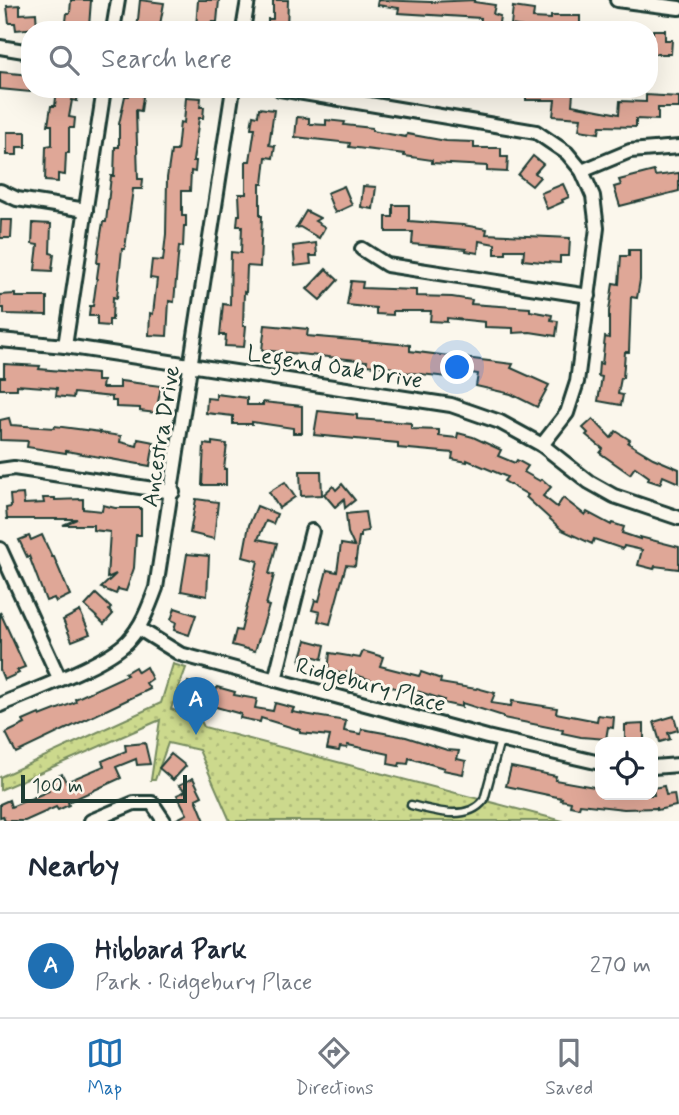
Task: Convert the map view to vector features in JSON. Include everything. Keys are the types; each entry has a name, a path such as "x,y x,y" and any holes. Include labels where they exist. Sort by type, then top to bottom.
{"street":[{"path":"114,21 118,0"},
{"path":"244,21 248,0"},
{"path":"617,0 679,8"},
{"path":"0,47 21,50"},
{"path":"65,346 103,98"},
{"name":"Ancestra Drive","path":"0,705 107,657 138,628 156,588 173,492 232,98"},
{"path":"334,98 536,132 567,153 582,170 593,196 597,229 577,382 567,413 542,445"},
{"path":"582,170 630,151 679,147"},
{"path":"0,191 17,199 86,210"},
{"path":"362,250 387,265 589,296"},
{"name":"Legend Oak Drive","path":"0,340 65,346 192,364 451,405 500,422 542,445 589,482 614,496 679,518"},
{"path":"0,470 14,468 173,492"},
{"path":"275,680 312,531"},
{"path":"0,549 59,678"},
{"name":"Ridgebury Place","path":"138,628 180,654 500,740 595,762"},
{"path":"658,767 679,765"},
{"path":"91,821 134,803 152,803 164,821"}],"lane":[{"path":"411,805 460,818 479,809 484,800 500,740"}],"green space":[{"path":"173,664 186,668 171,709 201,721 204,727 563,821 230,821 199,750 168,743 155,780 151,780 160,720 0,790 0,777 161,703"}],"building":[{"path":"71,0 91,0 89,21 66,21 67,13 70,13"},
{"path":"140,0 164,3 161,21 138,21"},
{"path":"198,0 219,0 217,21 196,21"},
{"path":"273,0 288,0 287,21 268,21 273,19"},
{"path":"378,0 475,0 474,2 495,5 493,14 500,16 499,21 481,21 481,18 398,13 399,8 377,5"},
{"path":"20,5 20,14 36,13 37,21 21,21 21,30 16,30 15,23 9,23 7,6"},
{"path":"513,7 534,10 533,18 580,16 580,21 511,21"},
{"path":"658,30 665,30 665,40 672,40 671,54 658,54"},
{"path":"0,72 21,74 21,91 0,89"},
{"path":"658,96 679,97 679,108 658,108 658,120 636,119 636,127 600,126 599,133 579,130 581,118 553,116 555,100 526,100 573,98 572,105 619,114 620,101 646,102 646,98 658,98"},
{"path":"56,98 78,98 77,101 72,100 69,117 75,118 74,128 69,128 69,153 66,153 65,175 58,174 58,182 45,181 46,146 52,145 52,125 48,125 51,106 55,106"},
{"path":"125,98 143,98 141,111 136,110 138,179 143,179 142,189 133,189 125,249 122,249 117,298 113,297 112,320 109,320 109,326 97,325 97,316 89,316 90,306 93,306 98,253 103,222 106,222 111,176 114,176 115,147 119,147 119,124"},
{"path":"186,98 201,98 200,107 204,107 203,118 199,118 193,161 196,161 195,172 191,171 190,191 182,191 182,216 186,216 186,226 183,247 179,246 174,302 169,301 167,336 149,335 150,313 153,314 157,279 150,278 152,260 163,261 171,151 177,151 180,122 184,123"},
{"path":"259,108 274,110 269,145 275,146 273,158 266,157 263,184 260,184 260,267 247,266 244,347 225,346 226,335 220,335 223,304 230,305 231,252 241,253 242,226 237,226 240,215 239,194 246,194 246,161 250,161 255,128 251,128 253,115 258,116"},
{"path":"297,117 309,118 309,124 326,125 326,120 345,122 344,125 372,128 372,131 406,137 407,134 446,141 474,142 474,148 501,148 501,157 508,157 507,172 487,171 487,166 432,163 432,160 404,154 349,147 350,143 295,137"},
{"path":"7,132 26,132 26,147 17,147 17,155 7,155"},
{"path":"533,156 543,164 535,173 540,177 532,186 518,175"},
{"path":"654,171 655,176 679,173 679,191 620,206 614,187 621,185 619,180"},
{"path":"563,184 569,197 547,209 541,193"},
{"path":"344,186 352,205 335,213 327,193"},
{"path":"363,186 376,187 373,209 361,207"},
{"path":"393,205 409,205 409,221 487,229 486,234 570,238 569,256 560,256 560,263 523,260 524,250 506,250 506,254 495,254 495,244 479,241 478,253 466,249 412,244 413,232 386,232 386,217 393,217"},
{"path":"306,211 320,218 315,221 325,227 319,238 300,227 296,228"},
{"path":"1,220 12,220 11,238 0,238"},
{"path":"33,223 51,224 50,253 54,254 52,271 35,270 38,245 32,244"},
{"path":"316,243 317,256 310,256 311,264 295,266 293,246"},
{"path":"629,250 640,250 640,280 637,298 631,297 629,352 625,352 623,378 618,394 623,395 621,405 598,401 602,377 598,376 605,337 609,338 613,283 619,284 621,256 629,256"},
{"path":"326,269 338,280 320,300 307,289"},
{"path":"351,281 363,282 362,288 416,290 416,296 452,297 472,300 471,304 530,308 530,311 552,315 551,320 558,321 556,336 530,332 513,333 513,328 485,327 485,322 447,318 447,322 430,321 431,311 376,314 376,308 347,305"},
{"path":"15,294 15,297 47,297 47,315 4,314 4,308 0,308 0,295"},
{"path":"265,325 308,329 307,336 410,345 410,351 513,364 511,368 549,385 537,407 511,394 476,386 478,374 458,371 457,378 393,371 393,368 366,365 367,361 262,350"},
{"path":"4,364 97,374 97,381 103,381 102,388 120,388 120,381 161,386 156,413 140,411 140,408 116,407 116,401 112,401 112,397 74,393 73,398 56,396 57,388 17,385 17,389 0,389"},
{"path":"216,394 247,398 247,405 263,405 263,402 302,406 302,433 293,433 293,428 252,422 233,424 233,416 206,413 207,398 216,399"},
{"path":"318,411 357,415 357,419 411,423 411,429 439,430 439,436 457,438 458,433 473,437 501,450 498,456 515,463 517,460 528,466 524,472 540,481 542,479 551,487 543,496 557,507 563,498 585,515 587,512 611,525 612,523 624,527 622,533 679,547 679,569 655,566 654,569 638,565 642,550 624,546 623,549 594,539 592,544 562,530 526,497 528,495 504,481 507,477 467,460 452,459 453,453 398,448 398,443 314,435"},
{"path":"9,418 11,425 55,426 100,432 121,436 120,442 137,446 138,439 154,442 150,466 27,447 28,441 0,440 0,420"},
{"path":"593,419 611,438 616,431 630,440 628,443 679,469 679,483 663,476 660,484 648,480 649,477 635,467 630,474 600,453 603,449 586,435 588,433 583,428"},
{"path":"212,442 227,444 224,469 226,485 202,485 204,444 212,445"},
{"path":"300,471 321,471 322,495 301,496"},
{"path":"285,482 295,497 279,508 269,492"},
{"path":"342,484 355,500 345,508 344,499 335,507 324,494 333,486 336,490"},
{"path":"23,494 24,504 44,503 43,498 55,498 83,499 83,509 102,511 103,505 141,508 141,535 136,535 134,568 126,591 118,589 116,594 101,588 116,574 107,578 110,532 93,530 93,525 63,525 77,519 7,519 6,508 11,507 10,495"},
{"path":"196,499 218,502 214,539 190,533"},
{"path":"257,506 277,514 273,524 266,521 258,539 277,543 269,574 274,575 266,605 269,606 255,651 232,645 236,630 241,631 258,561 243,557 249,525"},
{"path":"365,512 368,531 361,532 359,537 355,566 346,565 330,624 318,621 320,612 312,610 315,600 319,601 327,570 337,572 341,544 354,546 348,533 346,514"},
{"path":"42,535 70,595 56,602 54,598 46,601 29,556 27,557 19,540 29,536 31,540"},
{"path":"187,554 209,556 207,596 181,591"},
{"path":"96,594 111,608 109,610 113,614 104,624 85,606"},
{"path":"175,608 196,615 189,635 174,630 176,622 171,620"},
{"path":"80,611 90,634 72,641 63,620"},
{"path":"0,612 25,667 4,680 0,670"},
{"path":"306,640 325,645 322,659 312,656 310,664 300,661"},
{"path":"363,651 383,657 380,666 419,676 421,672 441,679 440,683 495,693 491,703 511,706 512,701 557,708 556,713 597,721 598,715 614,717 613,728 608,727 606,737 581,737 562,733 563,730 503,718 462,703 462,707 443,703 444,700 405,687 404,691 347,672 328,671 330,653 360,658"},
{"path":"135,667 138,672 146,667 152,679 146,683 150,689 16,753 6,733 25,724 23,721 76,702 75,699 127,675 125,673"},
{"path":"188,682 257,699 255,708 273,711 275,703 294,708 292,712 346,721 344,731 361,734 362,729 459,751 457,759 466,761 463,774 409,758 408,764 388,764 389,754 348,745 347,748 340,747 339,751 327,749 330,736 300,733 300,730 261,718 260,722 240,718 241,714 202,703 201,707 182,701"},
{"path":"674,716 678,730 668,733 670,739 660,742 654,722"},
{"path":"644,724 644,737 625,737 625,725"},
{"path":"145,743 150,764 137,765 136,759 116,767 121,778 68,802 69,805 58,810 56,807 25,821 5,821 3,816 0,817 0,804 9,800 11,807 49,791 45,782 62,774 66,782 104,766 102,761 126,751 125,745"},
{"path":"171,754 186,766 173,780 159,768"},
{"path":"511,767 556,776 555,780 595,787 595,800 658,800 658,787 664,786 666,795 674,794 676,806 657,810 580,804 579,808 570,806 571,802 561,800 562,798 506,786"},
{"path":"193,778 202,796 196,799 205,821 173,821 187,814 177,795 186,791 179,785"}],"place":[{"name":"Hibbard Park","path":"196,735"}]}
